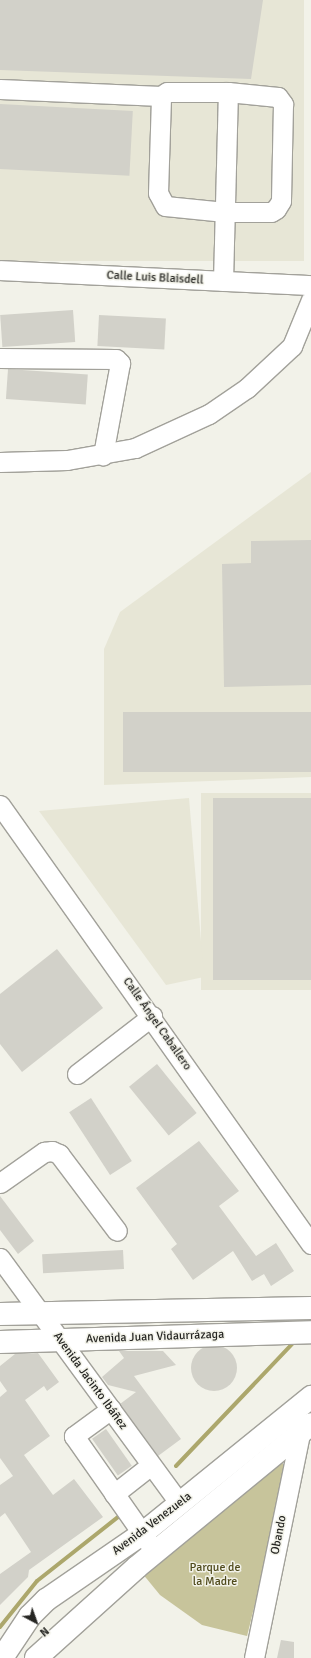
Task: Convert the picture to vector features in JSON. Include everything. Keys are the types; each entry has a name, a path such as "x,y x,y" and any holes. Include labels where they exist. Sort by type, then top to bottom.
{"main road":[{"path":"0,1314 124,1311 307,1303"},
{"path":"124,1311 125,1338"},
{"name":"Avenida Juan Vidaurrázaga","path":"0,1342 311,1332"},
{"name":"Avenida Venezuela","path":"44,1655 156,1552 300,1424 311,1397"},
{"name":"Avenida Venezuela","path":"2,1658 30,1616 46,1600 142,1534 179,1503 300,1424"}],"street":[{"path":"0,90 161,96 167,92 228,92 278,97 283,104 281,201 271,212 224,212 165,206 158,193 161,96"},
{"path":"223,281 228,92"},
{"name":"Calle Luis Blaisdell","path":"0,270 311,285"},
{"path":"0,462 103,455 135,448 170,434 209,414 247,388 292,346 311,301"},
{"path":"0,358 116,359 120,363 103,455"},
{"name":"Calle Ángel Caballero","path":"1,809 152,1016 311,1244"},
{"path":"77,1074 152,1016"},
{"path":"0,1183 44,1152 52,1151 59,1154 116,1230"},
{"name":"Avenida Jacinto Ibáñez","path":"0,1258 179,1503"},
{"path":"110,1409 74,1436 156,1552"},
{"name":"Obando","path":"254,1658 300,1424"},
{"path":"114,1494 151,1465"}],"shaded area":[{"path":"0,0 304,0 304,261 0,261"},
{"path":"311,472 311,777 104,785 104,649 120,612"},
{"path":"201,793 311,793 311,990 201,990"},
{"path":"189,798 204,977 166,985 39,811"}],"green space":[{"name":"Parque de la Madre","path":"281,1461 288,1471 247,1636 202,1625 160,1595 142,1573"}],"building":[{"path":"0,0 263,0 251,79 0,70"},
{"path":"0,104 133,111 129,176 0,169"},
{"path":"73,310 75,342 2,347 0,315"},
{"path":"99,315 166,319 164,349 97,346"},
{"path":"8,369 88,375 86,405 6,399"},
{"path":"311,540 311,685 224,687 222,564 251,563 251,541"},
{"path":"123,712 311,712 311,772 123,772"},
{"path":"213,798 311,798 311,980 213,980"},
{"path":"57,949 103,1008 22,1072 0,1044 0,994"},
{"path":"157,1064 197,1113 169,1136 129,1087"},
{"path":"91,1098 132,1161 110,1175 69,1112"},
{"path":"199,1141 239,1191 219,1206 256,1256 276,1243 294,1271 271,1286 264,1274 252,1281 233,1251 193,1280 171,1249 177,1244 136,1188"},
{"path":"0,1196 34,1241 18,1254 0,1230"},
{"path":"123,1250 124,1269 43,1273 42,1254"},
{"path":"214,1345 227,1349 233,1355 237,1368 233,1381 227,1387 214,1391 201,1387 195,1381 191,1368 195,1355 201,1349"},
{"path":"119,1351 163,1351 176,1365 134,1376 181,1439 158,1456 120,1404 136,1392 108,1385 102,1377 124,1358"},
{"path":"38,1353 59,1382 47,1391 44,1386 25,1400 50,1436 24,1455 53,1495 74,1479 103,1517 29,1570 28,1577 0,1605 0,1574 31,1552 5,1513 0,1517 0,1485 13,1476 0,1458 0,1397 7,1391 0,1381 0,1366 15,1354"},
{"path":"106,1429 132,1466 118,1476 92,1439"},
{"path":"281,1640 294,1642 294,1658 277,1658"}],"waterway":[{"path":"176,1466 296,1340"},
{"path":"0,1627 37,1581 118,1517"}]}
